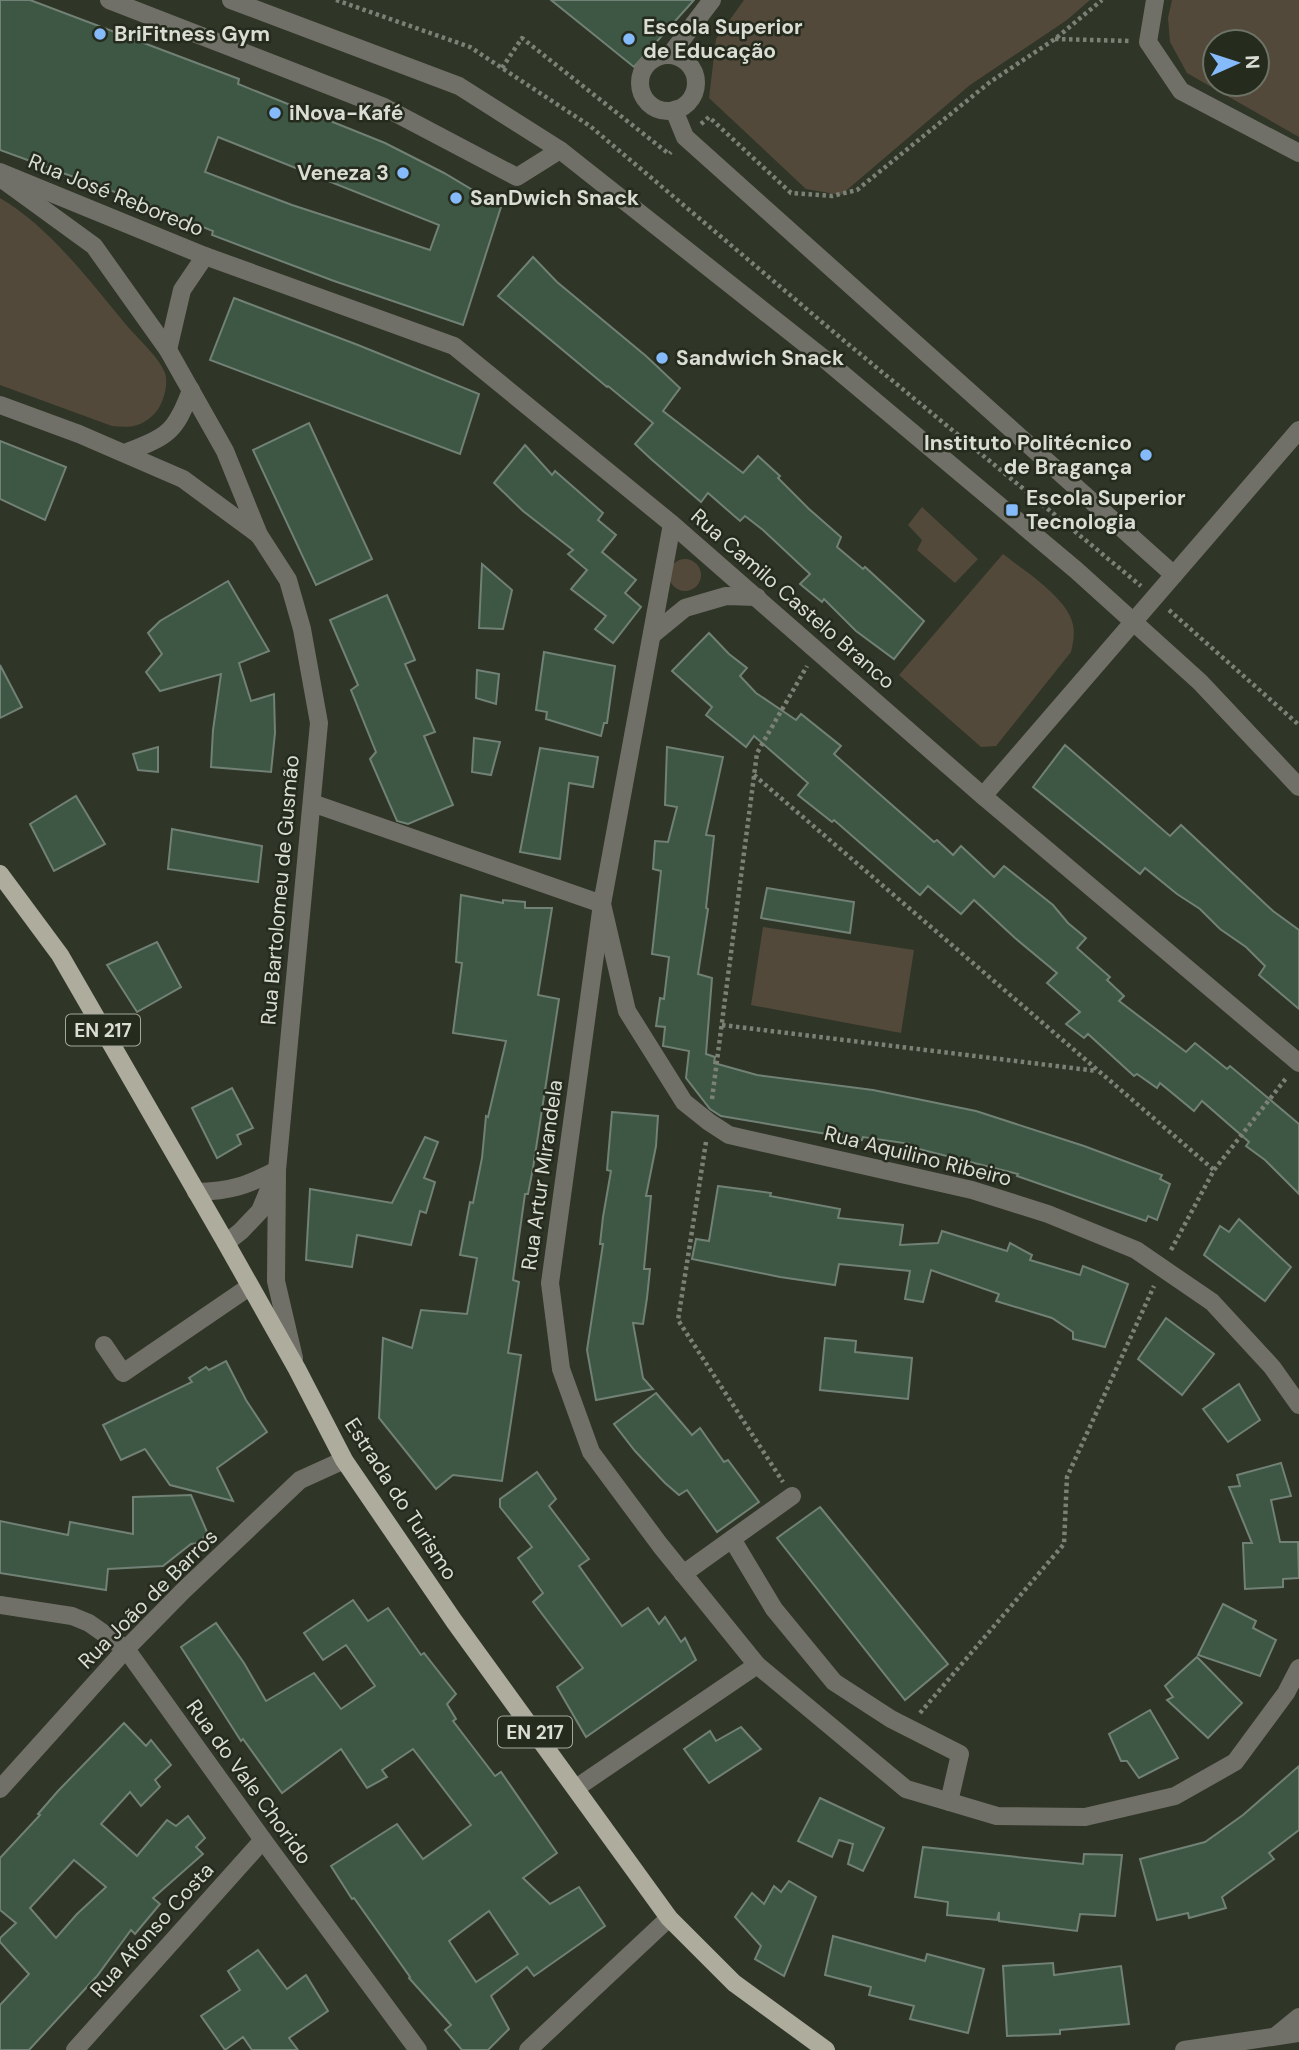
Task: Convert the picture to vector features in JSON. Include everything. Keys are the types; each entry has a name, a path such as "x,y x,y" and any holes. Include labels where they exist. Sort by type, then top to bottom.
{"main road":[{"name":"Estrada do Turismo","path":"0,874 60,955 226,1243 344,1460 454,1621 669,1918 734,1983 826,2050"}],"street":[{"path":"109,0 384,107 517,177 561,150"},
{"path":"231,0 460,86 561,150 827,361 1133,621 1200,682 1299,788"},
{"path":"670,55 712,0"},
{"path":"1155,0 1148,42 1181,91 1299,153"},
{"path":"677,109 658,109 649,104 643,96 640,85 645,67 651,60 670,55 680,57 687,63 695,79 691,98 677,109 674,110 685,137 1174,575"},
{"name":"Rua José Reboredo","path":"0,175 205,256 182,290 168,350"},
{"name":"Rua José Reboredo","path":"0,175 94,246 168,350"},
{"name":"Rua Camilo Castelo Branco","path":"205,256 454,346 673,523 983,796 1298,1063"},
{"name":"Rua Bartolomeu de Gusmão","path":"168,350 225,451 259,536 288,580 302,629 319,723 277,1170 260,1211 226,1243"},
{"path":"125,453 161,439 181,418 191,390"},
{"name":"Rua Bartolomeu de Gusmão","path":"0,405 125,453 183,479 259,536"},
{"path":"983,796 1299,430"},
{"name":"Rua Artur Mirandela","path":"673,523 602,904 550,1283 561,1369 592,1452 683,1574 757,1665"},
{"path":"652,635 685,608 726,596 757,597"},
{"path":"312,803 602,904"},
{"name":"Rua Aquilino Ribeiro","path":"602,904 627,1011 684,1102 709,1122 729,1135 972,1190 1048,1214 1136,1250 1212,1303 1272,1367 1299,1405"},
{"path":"196,1192 221,1191 248,1185 277,1170 276,1281 296,1369"},
{"path":"104,1345 123,1373 249,1287"},
{"name":"Rua João de Barros","path":"0,1789 126,1649 184,1590 300,1480 344,1460"},
{"path":"683,1574 792,1496"},
{"path":"732,1539 774,1609 834,1682 908,1727 960,1754 949,1802"},
{"name":"Rua do Vale Chorido","path":"0,1605 72,1616 89,1623 126,1649 262,1840 418,2050"},
{"path":"576,1788 757,1665 906,1789 997,1816 1085,1817 1175,1796 1235,1762 1286,1693 1299,1668"},
{"name":"Rua Afonso Costa","path":"75,2050 262,1840"},
{"path":"528,2050 669,1918"},
{"path":"1274,2037 1299,2017"},
{"path":"1184,2050 1299,2033"}],"path":[{"path":"502,68 522,38 668,154 709,117 791,193 832,197 857,190 990,82 1055,39 1102,0"},
{"path":"1055,39 1148,42"},
{"path":"792,1496 678,1320 709,1122 757,753 816,650"},
{"path":"754,774 1214,1170"},
{"path":"722,1025 1097,1071"},
{"path":"908,1727 1064,1544 1067,1477 1162,1268 1214,1170 1298,1063"}],"shaded area":[{"path":"744,0 1090,0 1067,20 970,85 841,195 806,189 709,98 716,39"},
{"path":"1172,0 1299,0 1299,137 1231,98 1271,98 1271,28 1201,28 1201,81 1187,73 1170,42 1168,18"},
{"path":"0,198 53,240 158,361 165,373 166,388 163,400 150,418 140,424 112,426 0,385"},
{"path":"922,507 978,559 955,583 917,550 922,540 908,525"},
{"path":"1003,554 1044,585 1063,605 1073,625 1074,639 1071,652 996,746 981,747 899,675"},
{"path":"685,559 696,564 701,575 696,586 685,591 674,586 669,575 674,564"},
{"path":"763,927 914,950 901,1033 751,1005"}],"building":[{"path":"0,0 30,0 239,79 238,84 385,143 444,173 501,207 463,325 334,281 212,235 213,231 134,199 0,150","holes":["218,137 439,225 430,250 292,205 205,172"]},
{"name":"Escola Superior de Educação","path":"551,0 694,0 634,67"},
{"path":"533,257 557,282 680,388 663,411 743,473 758,456 809,509 841,537 837,547 863,569 865,567 924,621 894,659 856,631 824,599 822,602 800,584 810,574 763,530 745,516 740,521 708,493 701,502 651,459 635,444 653,423 498,296"},
{"path":"234,298 479,394 460,454 210,360"},
{"path":"309,423 372,559 316,585 253,450"},
{"path":"0,441 66,467 45,520 0,499"},
{"path":"525,445 552,475 555,471 603,513 598,520 616,535 602,552 636,580 625,593 641,607 613,643 595,629 606,616 571,589 587,570 568,554 573,550 523,511 494,483"},
{"path":"482,564 512,590 503,629 479,628"},
{"path":"228,581 269,651 239,663 251,701 274,694 275,733 271,772 211,767 221,674 160,691 146,672 162,654 148,633 160,621"},
{"path":"387,595 415,660 405,664 435,732 424,736 453,805 408,824 397,821 370,759 376,752 351,690 358,685 330,620"},
{"path":"709,633 747,668 740,676 756,693 796,720 801,714 841,746 834,754 934,842 937,840 953,855 961,846 994,877 1004,866 1053,905 1068,923 1086,938 1077,948 1110,977 1107,980 1124,996 1119,1001 1186,1052 1195,1043 1227,1069 1230,1066 1299,1124 1299,1194 1265,1160 1246,1146 1249,1142 1202,1101 1194,1111 1160,1083 1157,1088 1137,1074 1134,1076 1088,1034 1084,1038 1066,1024 1080,1012 1047,983 1057,973 974,900 961,914 928,886 920,895 834,820 832,822 798,795 808,783 754,736 746,747 706,715 712,707 672,671"},
{"path":"544,652 615,666 607,723 604,723 601,736 546,719 547,712 536,710"},
{"path":"0,665 22,707 0,718"},
{"path":"477,670 499,674 496,704 476,698"},
{"path":"474,738 500,742 491,775 472,772"},
{"path":"1065,745 1170,836 1181,825 1273,911 1299,930 1299,1009 1259,975 1265,966 1246,947 1145,868 1140,874 1033,787"},
{"path":"158,747 158,772 138,770 133,754"},
{"path":"667,747 723,757 706,835 714,836 708,909 698,974 712,978 706,1054 715,1057 714,1063 757,1075 873,1090 976,1111 1084,1146 1162,1175 1160,1179 1170,1184 1157,1220 1148,1216 1146,1221 1017,1176 1018,1174 911,1147 911,1144 863,1137 862,1140 721,1116 710,1109 686,1078 689,1051 663,1046 665,1027 656,1026 660,998 664,999 669,957 652,954 661,871 653,869 655,841 668,842 677,807 665,805"},
{"path":"540,748 598,757 593,787 569,783 560,859 520,852"},
{"path":"76,796 105,844 54,871 30,824"},
{"path":"172,829 262,846 258,882 168,869"},
{"path":"767,888 854,902 850,933 761,918"},
{"path":"461,895 503,903 503,900 525,902 525,908 552,908 538,995 559,999 513,1280 519,1282 508,1353 521,1355 502,1481 453,1475 436,1489 379,1418 383,1338 412,1348 421,1310 467,1314 477,1258 460,1255 482,1158 486,1116 488,1117 506,1041 453,1033 462,963 456,962"},
{"path":"157,942 181,987 137,1012 107,965"},
{"path":"232,1088 253,1128 237,1135 241,1144 217,1158 192,1108"},
{"path":"612,1112 658,1116 656,1146 646,1196 651,1196 644,1269 650,1269 647,1298 643,1324 633,1323 643,1378 653,1389 596,1400 587,1350 611,1171 607,1170"},
{"path":"425,1137 438,1142 424,1178 435,1182 426,1213 420,1211 411,1245 357,1235 352,1267 306,1260 310,1189 392,1203"},
{"path":"718,1186 771,1193 770,1196 840,1209 838,1218 903,1225 900,1245 938,1243 942,1231 1007,1251 1010,1243 1032,1255 1030,1260 1080,1275 1083,1266 1128,1284 1105,1347 1073,1339 1073,1332 1052,1318 996,1301 999,1294 931,1270 923,1302 905,1299 910,1271 839,1264 835,1285 692,1259 696,1239 709,1241"},
{"path":"1239,1219 1291,1267 1265,1301 1204,1255 1220,1226 1229,1232"},
{"path":"1166,1318 1214,1354 1182,1395 1138,1359"},
{"path":"825,1338 856,1341 855,1352 912,1358 908,1399 820,1390"},
{"path":"226,1361 246,1400 267,1432 217,1468 233,1501 170,1485 145,1449 121,1460 103,1425 192,1382 189,1378 206,1367 209,1370"},
{"path":"1239,1384 1260,1420 1228,1442 1203,1409"},
{"path":"656,1393 692,1435 700,1428 724,1462 728,1460 759,1502 717,1532 687,1490 679,1495 665,1483 614,1424"},
{"path":"1281,1463 1291,1496 1271,1500 1280,1542 1298,1542 1299,1578 1283,1579 1283,1587 1245,1589 1243,1543 1252,1543 1229,1487 1240,1486 1237,1475"},
{"path":"537,1472 556,1499 549,1506 589,1559 579,1566 622,1626 648,1608 659,1624 665,1617 681,1642 685,1638 696,1660 586,1737 557,1687 583,1668 533,1602 543,1593 518,1558 532,1547 500,1507 500,1499"},
{"path":"191,1495 207,1532 200,1543 191,1544 163,1566 108,1569 106,1590 0,1573 0,1521 68,1535 70,1522 133,1534 133,1497"},
{"path":"820,1507 948,1664 905,1700 777,1538"},
{"path":"353,1600 368,1621 388,1608 421,1655 424,1653 456,1694 447,1704 456,1719 453,1721 495,1776 501,1772 557,1853 523,1878 550,1904 579,1887 605,1926 534,1976 527,1967 491,1996 509,2029 488,2050 462,2050 445,2030 451,2025 409,1978 331,1866 397,1824 423,1859 471,1825 413,1749 382,1770 387,1777 367,1788 341,1749 282,1793 243,1739 241,1741 181,1647 216,1623 266,1701 314,1673 341,1709 375,1686 346,1645 323,1660 304,1633","holes":["489,1911 518,1954 476,1982 449,1941"]},
{"path":"1223,1604 1256,1621 1253,1628 1276,1640 1260,1676 1198,1655"},
{"path":"1197,1657 1242,1703 1208,1738 1167,1700 1173,1697 1165,1686"},
{"path":"1150,1710 1178,1758 1139,1778 1127,1761 1121,1761 1109,1734"},
{"path":"124,1723 146,1746 151,1740 171,1765 155,1780 160,1787 141,1806 130,1792 101,1824 137,1856 167,1820 176,1826 188,1816 205,1838 196,1847 203,1854 153,1898 160,1904 135,1934 131,1930 97,1976 29,2050 0,2050 0,2005 29,1974 0,1942 0,1938 16,1923 0,1910 0,1858 58,1791","holes":["74,1860 106,1887 56,1938 30,1908"]},
{"path":"741,1727 761,1749 709,1783 684,1749 710,1731 716,1741"},
{"path":"1299,1766 1299,1830 1269,1853 1274,1859 1222,1897 1226,1908 1189,1918 1188,1913 1157,1920 1140,1859 1205,1842 1243,1815"},
{"path":"820,1798 884,1828 863,1871 848,1864 853,1844 839,1840 832,1857 798,1841"},
{"path":"923,1847 1083,1864 1084,1854 1122,1855 1115,1916 1080,1914 1077,1931 999,1921 999,1912 997,1920 947,1915 948,1902 915,1897"},
{"path":"789,1881 816,1897 784,1976 755,1959 761,1946 735,1917 752,1893 764,1904 774,1886 781,1892"},
{"path":"833,1936 925,1961 927,1954 984,1969 968,2033 910,2019 914,2006 869,1995 871,1987 825,1975"},
{"path":"258,1950 287,1989 306,1975 328,2011 289,2038 298,2050 252,2050 243,2037 225,2050 201,2016 240,1990 228,1971"},
{"path":"1053,1963 1054,1975 1121,1966 1129,2024 1060,2030 1060,2034 1007,2036 1003,1966"}],"place":[{"name":"BriFitness Gym","path":"100,34"},
{"name":"Escola Superior de Educação","path":"629,39"},
{"name":"iNova-Kafé","path":"275,113"},
{"name":"Veneza 3","path":"403,173"},
{"name":"SanDwich Snack","path":"456,198"},
{"name":"Sandwich Snack","path":"662,358"},
{"name":"Instituto Politécnico de Bragança","path":"1146,455"},
{"name":"Escola Superior Tecnologia","path":"1012,510"}]}
